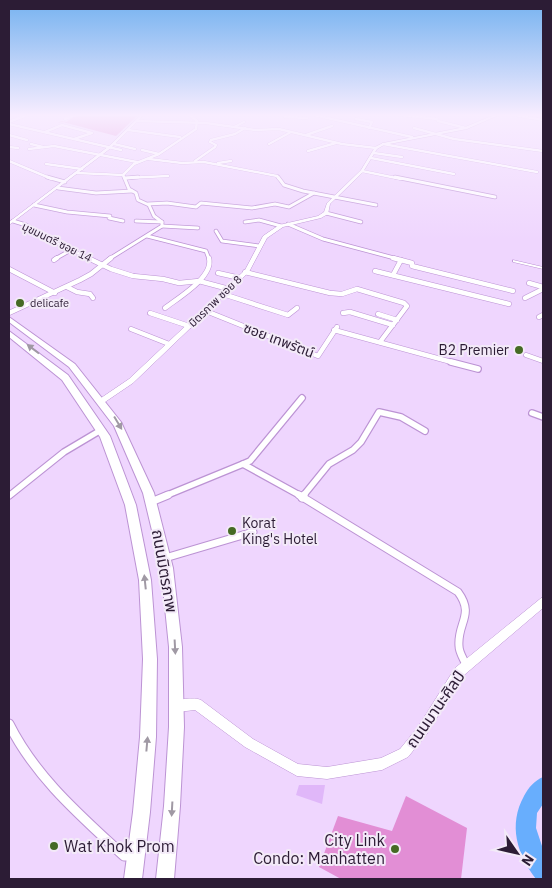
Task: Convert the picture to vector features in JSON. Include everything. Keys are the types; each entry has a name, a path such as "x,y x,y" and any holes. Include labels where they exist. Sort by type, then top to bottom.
{"highway":[{"name":"ถนนมิตรภาพ","path":"9,319 57,351 78,371 103,400 119,424 133,452 151,502 165,558 173,617 177,706 171,821 165,879"},
{"name":"ถนนมิตรภาพ","path":"9,333 43,357 78,394 101,430 115,459 132,506 143,562 149,620 150,698 133,879"}],"street":[{"path":"11,223 99,156"},
{"path":"108,156 137,162 154,156"},
{"path":"195,161 202,156"},
{"path":"361,222 326,213 328,204 362,171 372,156"},
{"path":"387,156 454,174"},
{"path":"458,156 536,172"},
{"path":"149,159 211,163 278,176 284,184 314,194 376,205"},
{"path":"211,163 231,160"},
{"path":"9,161 45,177 65,182"},
{"path":"125,176 137,162"},
{"path":"46,164 82,169"},
{"path":"362,171 495,197"},
{"path":"77,173 168,176"},
{"path":"125,176 129,189 136,193 138,200 148,204 167,203 196,207 202,203 252,208 275,204 289,207 314,194"},
{"path":"58,188 96,193 132,191"},
{"path":"148,204 154,216 162,224"},
{"path":"34,205 67,212 110,216 109,218 123,221"},
{"name":"มิตรภาพ ซอย 8","path":"103,400 130,381 240,278 265,237 281,226 319,217 326,213"},
{"path":"245,222 259,220 281,226"},
{"path":"136,221 198,228"},
{"name":"มุขมนตรี ซอย 14","path":"11,223 26,225 52,242 111,269 133,276 178,282 199,281 229,289"},
{"path":"9,312 67,287 91,274 101,264 147,236 162,224"},
{"path":"288,224 323,239 412,263 412,266 513,291"},
{"path":"216,231 222,241 259,246"},
{"path":"147,236 180,246 206,251 210,262 207,271 199,281 165,308"},
{"path":"54,260 72,250"},
{"path":"392,275 400,260"},
{"path":"515,261 543,268"},
{"path":"9,269 54,293"},
{"path":"375,271 510,304"},
{"path":"245,272 282,280 330,294 342,294 357,289 404,303 407,306 380,342 478,369"},
{"path":"218,273 240,278"},
{"path":"529,283 543,288"},
{"path":"67,287 77,292 90,294 93,298"},
{"path":"525,298 543,288"},
{"path":"224,294 288,315 298,308"},
{"name":"ซอย เทพรัตน์","path":"206,311 318,356 335,328 380,342"},
{"path":"150,312 189,326"},
{"path":"343,313 350,312 395,322"},
{"path":"378,314 395,322"},
{"path":"131,329 168,344"},
{"path":"526,355 543,361"},
{"path":"151,502 250,460 302,398"},
{"path":"302,498 329,464 353,450 361,442 379,412 401,417 425,431"},
{"path":"532,413 543,418"},
{"path":"9,496 49,462 78,441 101,430"},
{"path":"243,464 458,592 464,600 467,614 458,644 466,666"},
{"path":"165,558 253,532"},
{"name":"ถนนมานะศิลป์","path":"177,706 197,704 249,744 297,770 327,773 356,770 382,764 404,753 422,731 459,672 543,602"},
{"path":"9,724 12,739 58,795 124,856 136,856"}],"shaded area":[{"path":"299,785 325,785 322,804 296,795"}],"building":[{"name":"City Link Condo: Manhatten","path":"406,796 467,828 461,879 341,879 319,867 338,816 392,831"}],"waterway":[{"path":"543,787 534,799 525,819 527,837 543,871"}],"place":[{"name":"delicafe","path":"20,303"},
{"name":"B2 Premier","path":"519,350"},
{"name":"Korat King's Hotel","path":"232,531"},
{"name":"Wat Khok Prom","path":"54,846"},
{"name":"City Link Condo: Manhatten","path":"395,849"}]}
